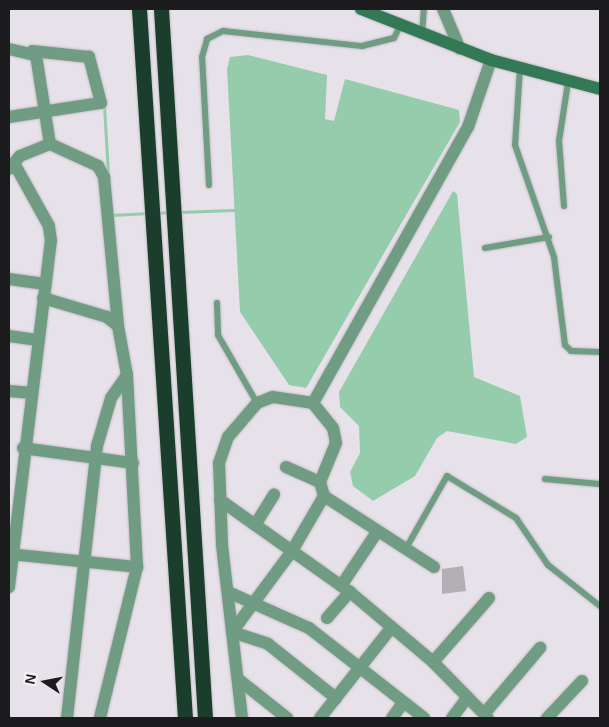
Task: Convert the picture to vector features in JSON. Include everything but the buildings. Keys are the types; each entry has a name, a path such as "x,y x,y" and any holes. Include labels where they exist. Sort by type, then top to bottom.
{"highway":[{"path":"139,9 185,718"},
{"path":"161,9 205,718"}],"street":[{"path":"361,9 422,36 491,60 600,89"},
{"path":"443,9 460,49"},
{"path":"9,50 90,58 102,99 97,106 46,110 9,117"},
{"path":"32,51 46,110 50,144"},
{"path":"313,403 468,127 491,60"},
{"path":"9,587 10,554 51,241 49,226 12,167 20,156 50,144 98,166 104,177 118,326 127,375 137,567 100,718"},
{"path":"9,279 45,284"},
{"path":"43,298 107,317 118,326"},
{"path":"9,336 37,340"},
{"path":"67,718 102,419 127,375"},
{"path":"9,391 30,394"},
{"path":"242,718 228,592 220,500 219,463 228,437 257,403 273,397 313,403 333,428 336,443 320,482 324,496 377,532 434,567"},
{"path":"9,460 23,454 133,462"},
{"path":"286,467 320,482"},
{"path":"255,525 274,494"},
{"path":"232,632 292,551 324,496"},
{"path":"220,500 346,589 390,628 433,662 486,716 540,648"},
{"path":"327,618 346,589 377,532"},
{"path":"10,554 137,567"},
{"path":"228,592 309,628 424,718"},
{"path":"433,662 489,598"},
{"path":"320,718 390,628"},
{"path":"232,632 268,644 336,698"},
{"path":"238,679 287,718"},
{"path":"546,718 582,681"},
{"path":"452,718 468,696"},
{"path":"392,718 404,703"}],"lane":[{"path":"422,36 424,9"},
{"path":"209,185 202,57 207,38 224,31 362,46 394,38 400,26"},
{"path":"520,68 515,145 549,238 565,345 571,351 600,352"},
{"path":"564,206 559,141 568,82"},
{"path":"485,248 549,238"},
{"path":"217,303 218,335 257,403"},
{"path":"406,550 447,476 516,518 548,565 600,606"},
{"path":"545,479 600,484"}],"shaded area":[{"path":"248,55 327,75 325,119 334,121 345,79 459,110 460,122 306,388 289,385 240,312 227,69 230,57"},
{"path":"453,191 457,194 474,377 520,396 527,437 516,444 447,431 437,438 415,476 373,501 353,486 350,472 360,453 359,426 340,407 339,392"}],"waterway":[{"path":"104,106 108,174"},
{"path":"179,212 234,210"},
{"path":"157,213 170,212"},
{"path":"112,215 148,213"}]}
